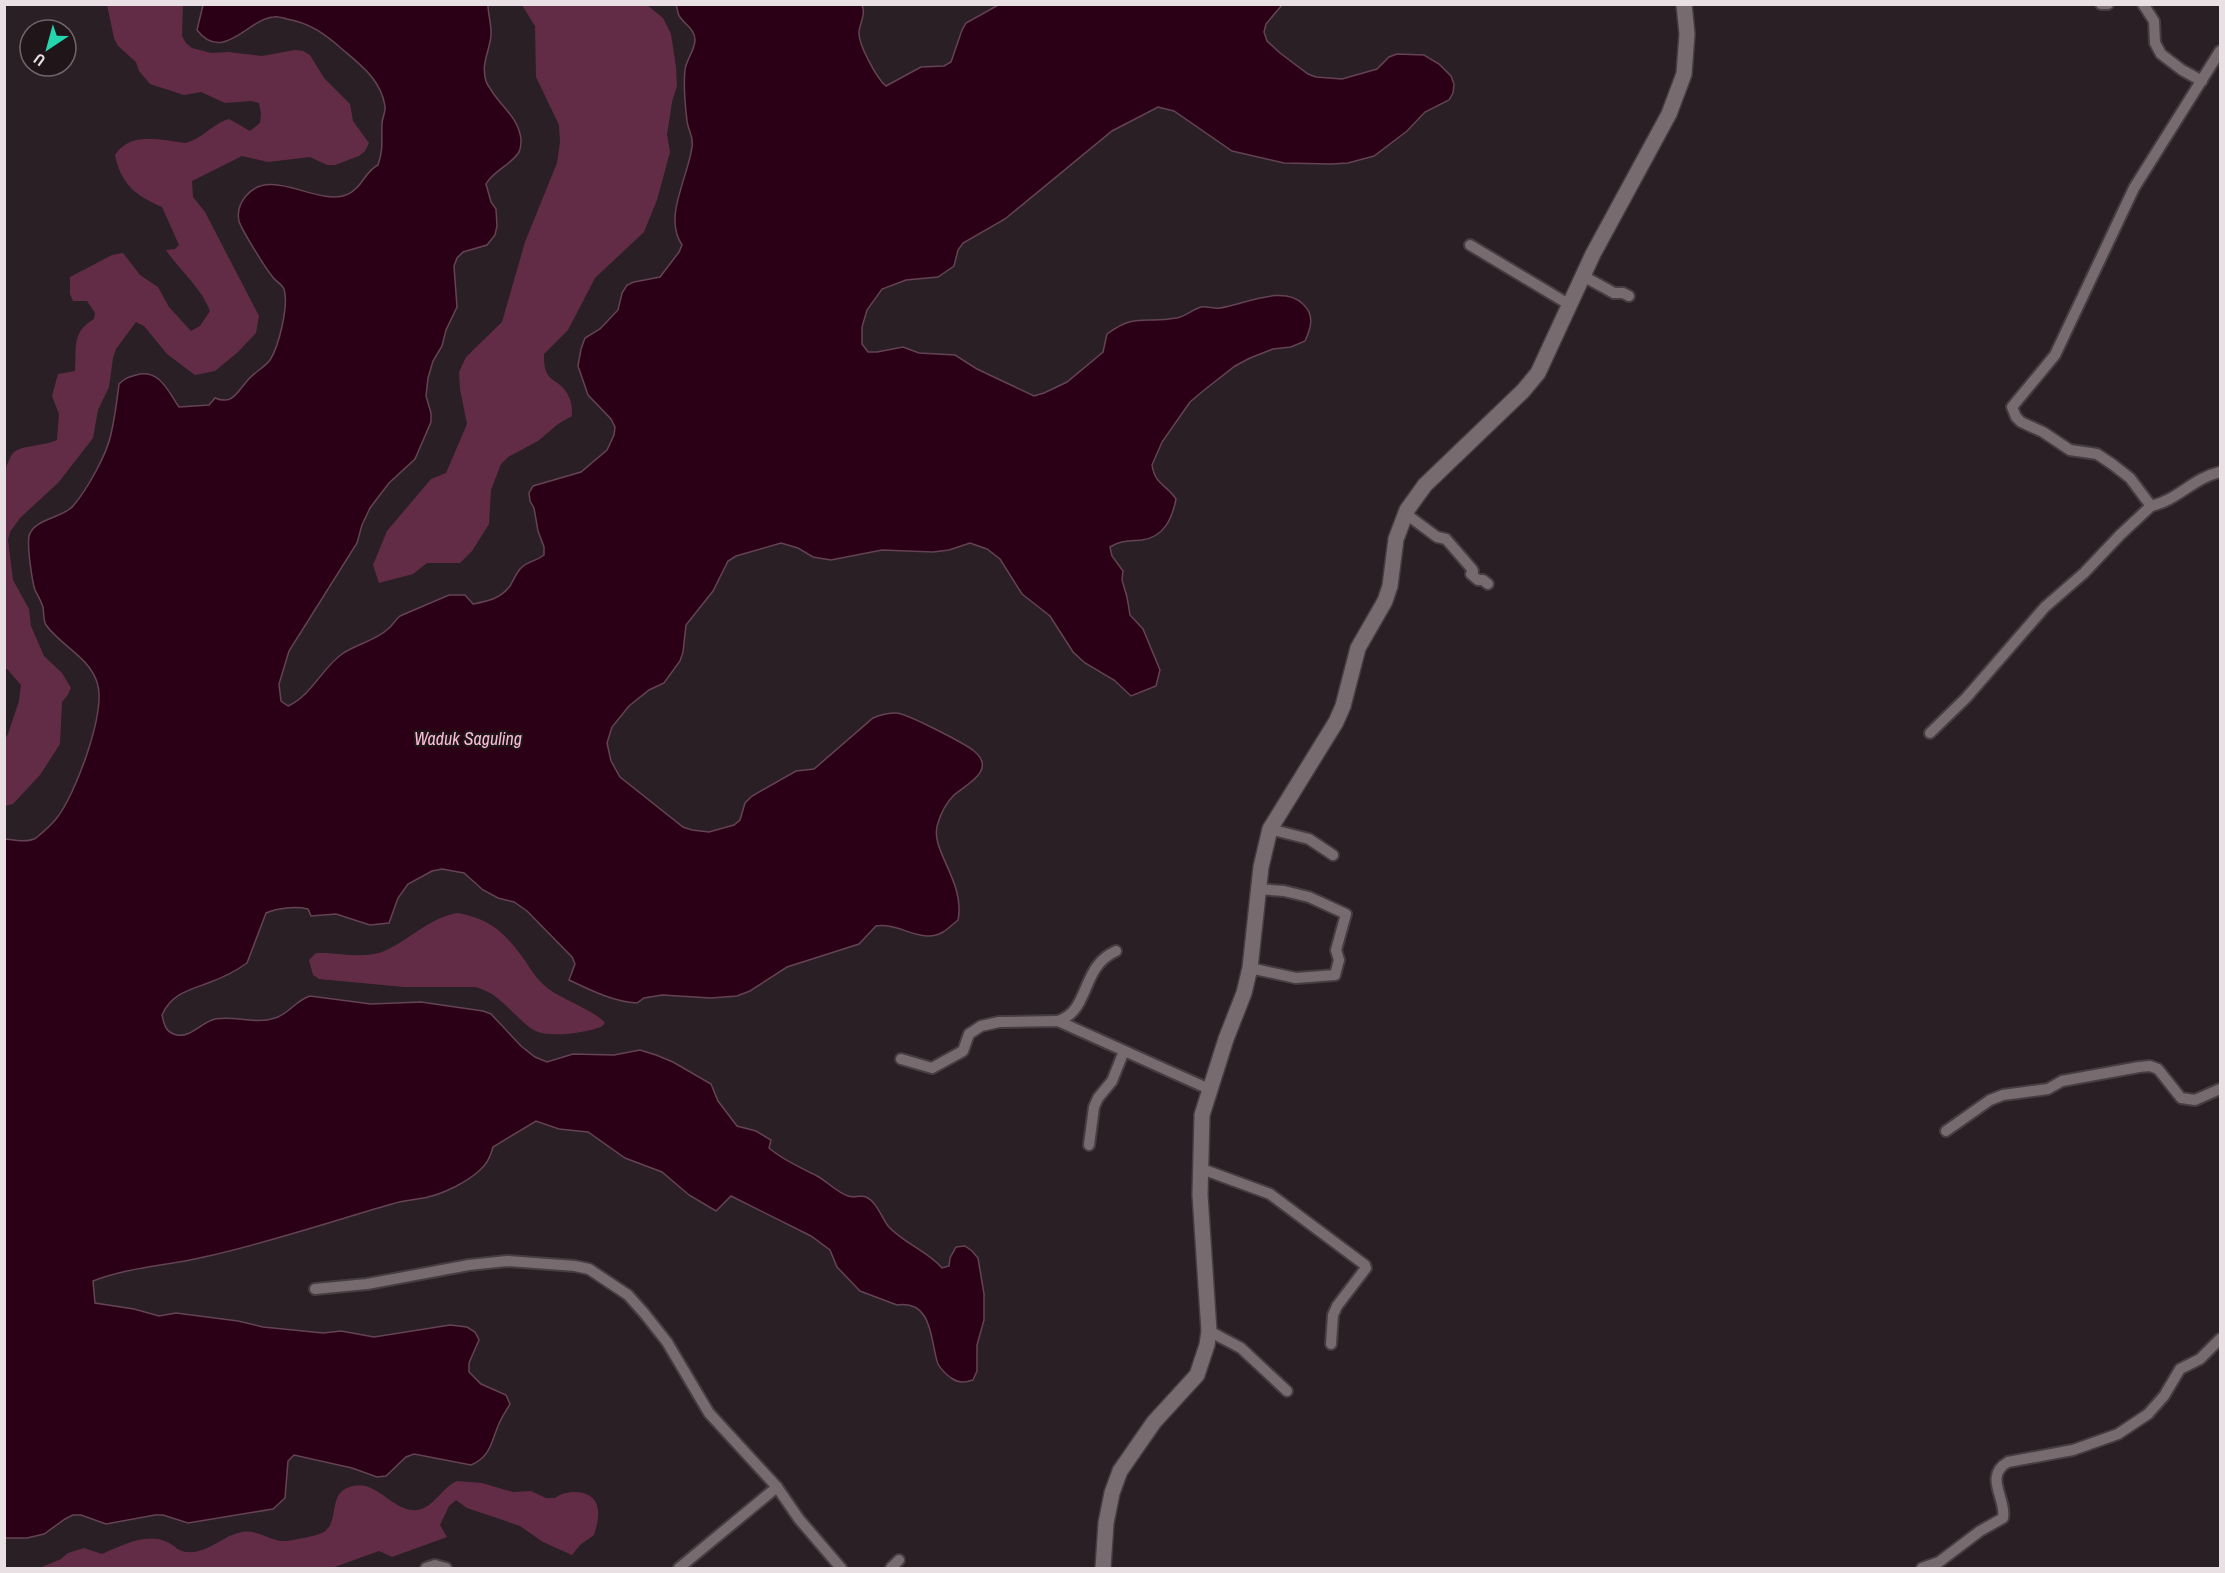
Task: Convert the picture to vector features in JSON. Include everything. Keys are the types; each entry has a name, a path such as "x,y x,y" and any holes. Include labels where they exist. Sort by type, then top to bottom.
{"main road":[{"path":"1103,1569 1108,1513 1120,1471 1154,1422 1197,1375 1207,1345 1209,1330 1200,1195 1202,1115 1209,1089 1242,1000 1250,968 1258,889 1270,829 1336,722 1343,706 1358,648 1385,601 1396,539 1406,514 1425,485 1523,391 1538,373 1614,215 1670,114 1682,85 1687,34 1684,4"}],"street":[{"path":"2101,4 2108,4"},
{"path":"2143,4 2154,21 2155,43 2162,54 2182,70 2202,81"},
{"path":"2151,506 2130,478 2112,464 2097,454 2070,450 2043,432 2021,422 2012,407 2055,355 2134,188 2220,51"},
{"path":"1470,244 1570,305"},
{"path":"1583,276 1614,293 1623,292 1629,296"},
{"path":"1930,733 1966,698 2045,607 2084,573 2151,506 2163,504 2205,476 2220,472"},
{"path":"1406,514 1437,537 1446,539 1472,568 1471,574 1478,580 1484,580 1488,585"},
{"path":"1270,829 1309,839 1333,855"},
{"path":"1250,968 1296,978 1335,975 1339,960 1336,950 1346,914 1309,897 1284,891 1258,889"},
{"path":"1058,1021 1070,1015 1075,1009 1096,967 1108,955 1116,951"},
{"path":"901,1059 933,1068 963,1051 969,1034 981,1026 999,1022 1058,1021 1209,1089"},
{"path":"1089,1145 1094,1107 1098,1098 1112,1081 1124,1051"},
{"path":"1946,1131 1990,1101 2003,1095 2048,1089 2062,1081 2139,1067 2150,1066 2158,1069 2181,1098 2195,1100 2220,1089"},
{"path":"1202,1169 1270,1194 1365,1265 1366,1268 1337,1306 1333,1316 1331,1344"},
{"path":"315,1289 367,1284 469,1265 507,1261 589,1269 628,1295 644,1313 667,1342 709,1413 777,1487 799,1519 841,1569"},
{"path":"1209,1330 1241,1348 1287,1391"},
{"path":"1922,1569 1939,1562 1980,1531 2003,1518 2004,1513 1995,1483 1998,1471 2003,1465 2008,1462 2073,1450 2118,1434 2148,1414 2164,1396 2180,1369 2200,1359 2220,1339"},
{"path":"679,1569 777,1487"},
{"path":"891,1569 899,1560"},
{"path":"426,1569 435,1565 446,1569"}],"shaded area":[{"path":"107,5 183,5 182,36 186,43 192,48 211,53 228,52 262,56 295,50 303,51 310,55 324,78 350,104 353,121 369,143 359,156 335,165 327,165 310,157 268,162 242,156 192,181 193,197 205,212 259,316 256,333 215,371 195,375 167,354 144,326 136,322 116,349 109,387 98,410 93,438 58,483 20,518 10,532 8,540 13,580 29,609 31,626 44,656 62,673 71,688 62,702 60,744 40,775 13,804 5,806 5,739 19,701 21,685 5,669 5,470 14,452 57,440 59,414 52,396 58,374 75,371 78,335 94,319 95,313 87,301 73,301 70,294 70,277 112,255 123,253 140,275 158,287 169,307 191,331 200,326 210,311 196,287 166,250 175,249 179,245 162,207 131,188 121,174 115,155 122,147 138,140 156,139 185,143 229,119 250,131 260,123 259,103 251,101 225,103 201,92 184,95 150,84 139,71 136,62 118,46"},
{"path":"522,5 647,5 663,18 671,34 677,86 667,135 670,152 657,200 644,232 595,278 568,330 544,354 546,372 565,390 571,404 572,416 558,424 538,441 508,457 501,464 491,490 489,524 472,551 460,563 427,563 413,574 379,583 373,565 387,531 431,479 446,473 467,424 459,372 466,357 502,322 525,242 557,163 560,142 559,125 536,77 535,26"},
{"path":"458,913 490,924 505,936 546,987 596,1015 605,1023 601,1027 585,1031 547,1034 532,1029 498,999 475,987 404,987 319,979 313,975 309,960 316,953 357,955 382,952 428,924 447,915"},
{"path":"457,1481 482,1483 513,1492 531,1491 546,1498 555,1498 570,1492 587,1494 595,1501 598,1509 594,1535 580,1545 572,1555 543,1542 520,1526 467,1508 456,1500 449,1506 440,1525 447,1537 392,1557 379,1551 332,1568 20,1568 42,1567 61,1559 68,1553 84,1548 102,1554 142,1539 159,1539 181,1551 195,1552 242,1532 254,1532 281,1541 300,1539 322,1533 327,1529 333,1517 335,1503 341,1492 347,1488 357,1485 367,1486 399,1506 417,1510 433,1502"}],"water":[{"name":"Waduk Saguling","path":"1000,4 1282,5 1266,24 1264,32 1267,41 1308,74 1316,77 1342,79 1377,69 1389,57 1397,54 1424,55 1439,64 1451,76 1454,84 1449,100 1425,112 1407,131 1374,156 1348,163 1284,163 1232,151 1174,111 1158,107 1112,131 1005,219 963,243 958,250 954,266 938,277 906,280 882,289 867,310 862,327 862,344 868,352 903,347 919,353 955,355 977,369 1034,396 1067,382 1103,352 1107,334 1126,323 1176,318 1201,307 1220,308 1274,296 1295,298 1307,308 1311,322 1305,341 1291,347 1273,349 1250,358 1235,366 1190,402 1162,442 1152,465 1158,481 1176,499 1166,526 1150,538 1122,542 1110,547 1112,556 1123,571 1122,580 1130,615 1143,629 1160,670 1156,686 1131,696 1114,680 1085,663 1073,652 1050,616 1022,594 1000,559 987,549 970,543 949,550 933,552 882,550 831,560 813,557 798,548 781,543 736,556 728,561 713,591 686,625 680,661 664,683 649,690 629,706 612,727 607,743 611,761 620,777 683,827 709,832 734,825 740,820 745,803 752,796 796,771 814,769 873,718 896,713 922,723 974,751 982,764 978,776 949,801 938,823 936,833 938,844 953,879 959,906 958,920 949,928 927,936 893,927 876,926 859,944 787,967 750,991 737,996 711,998 662,995 644,998 637,1003 628,1002 602,995 569,980 575,964 572,957 527,911 514,902 498,898 483,890 464,873 442,869 432,871 408,884 398,898 389,923 370,925 336,914 311,916 308,909 298,908 266,913 247,963 224,977 176,997 162,1015 168,1030 173,1034 182,1035 215,1019 260,1021 275,1018 310,996 371,1004 421,1002 491,1014 521,1046 535,1057 547,1062 573,1054 614,1055 640,1050 673,1062 711,1084 718,1101 737,1126 756,1131 771,1140 769,1148 775,1153 821,1178 844,1194 850,1197 864,1196 870,1199 894,1232 942,1268 949,1266 950,1258 956,1247 965,1246 972,1251 978,1258 984,1294 984,1320 977,1345 977,1371 973,1380 957,1381 941,1368 935,1355 928,1324 918,1309 909,1305 897,1305 860,1291 837,1267 830,1250 811,1236 731,1196 716,1211 689,1195 662,1172 625,1158 588,1132 559,1129 536,1121 493,1147 487,1162 475,1174 441,1193 396,1203 228,1251 120,1273 93,1281 95,1303 134,1309 159,1316 176,1313 238,1321 263,1327 323,1333 341,1331 374,1337 450,1325 467,1327 475,1332 479,1340 469,1363 469,1372 481,1384 506,1395 510,1404 499,1423 489,1449 477,1462 471,1465 414,1454 406,1457 386,1476 377,1477 352,1468 294,1455 288,1461 285,1498 273,1509 188,1523 163,1515 155,1515 106,1524 81,1515 73,1515 44,1534 27,1538 5,1538 5,839 25,841 36,838 64,808 87,753 99,695 97,682 87,665 45,623 43,607 35,590 29,555 29,536 36,526 73,506 90,481 109,442 119,384 123,380 136,375 151,375 162,382 179,407 209,405 215,398 226,400 233,397 249,378 270,360 282,325 285,305 284,289 265,266 239,221 238,214 246,196 256,188 268,185 281,185 322,196 346,195 356,189 369,172 378,165 382,148 382,122 385,108 379,88 363,67 329,39 303,23 276,17 255,24 236,37 216,42 207,39 197,30 203,5 488,5 491,32 484,67 486,81 514,119 521,139 516,157 493,175 486,184 491,202 496,209 495,235 487,245 463,252 457,258 454,266 457,307 428,378 426,396 431,422 415,459 389,483 370,508 357,543 289,651 279,684 281,701 288,706 304,695 328,666 342,654 383,633 400,616 449,595 465,595 473,604 502,594 523,566 544,555 534,508 530,501 529,493 533,486 581,472 607,450 615,427 611,419 588,395 578,366 585,338 600,329 618,310 622,293 627,285 660,277 682,245 675,222 678,197 692,147 684,83 686,66 694,48 695,36 679,16 676,5 862,5 863,15 859,32 862,45 873,69 886,86 921,67 944,66 951,62 966,23"}]}
